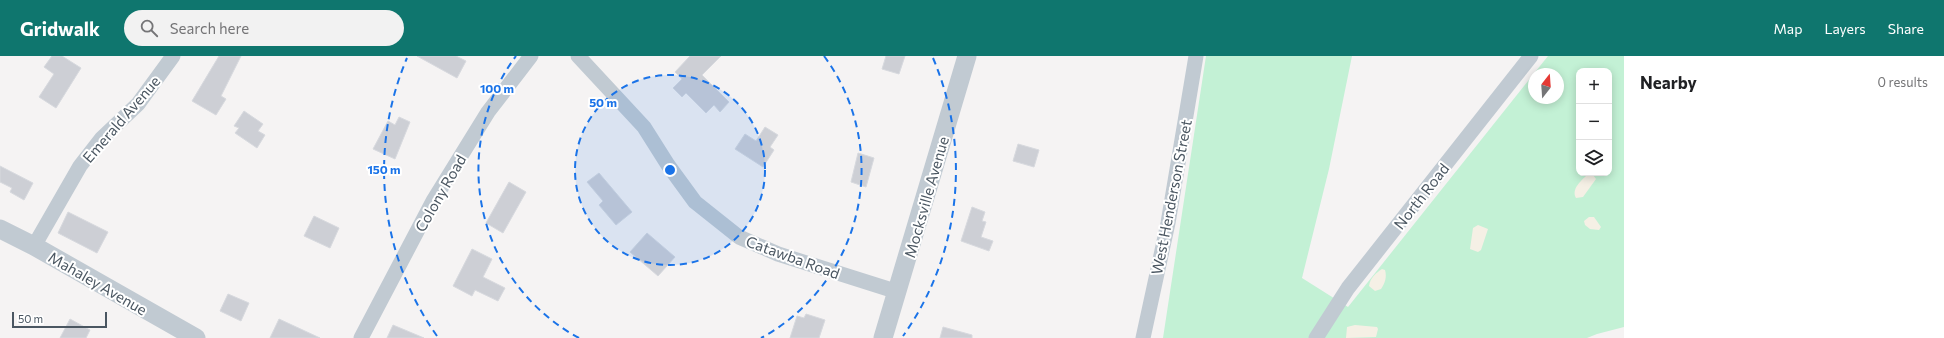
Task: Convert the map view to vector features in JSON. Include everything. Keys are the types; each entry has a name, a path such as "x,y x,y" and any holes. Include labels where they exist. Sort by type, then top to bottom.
{"street":[{"name":"Emerald Avenue","path":"34,246 80,166 101,139 138,104 173,56"},
{"name":"Colony Road","path":"362,338 433,201 488,112 531,56"},
{"name":"Catawba Road","path":"578,56 644,127 668,165 695,202 739,237 778,254 898,292"},
{"name":"Mocksville Avenue","path":"883,338 898,292 967,56"},
{"name":"West Henderson Street","path":"1143,338 1168,223 1196,56"},
{"name":"North Road","path":"1316,338 1348,288 1531,56"},
{"name":"Mahaley Avenue","path":"0,229 34,246 196,338"}],"green space":[{"path":"1206,56 1352,56 1329,169 1302,278 1348,307 1528,81 1528,104 1564,104 1564,68 1538,68 1548,56 1624,56 1624,327 1587,338 1163,338"}],"sand":[{"path":"1586,176 1594,176 1596,179 1583,197 1576,198 1575,191"},
{"path":"1589,217 1594,217 1601,227 1599,230 1590,229 1585,225 1584,221"},
{"path":"1478,225 1488,229 1481,250 1478,252 1470,249 1473,228"},
{"path":"1382,269 1385,270 1386,273 1385,282 1381,289 1375,291 1369,286 1374,276"},
{"path":"1355,325 1377,327 1376,337 1346,338 1347,327"}],"building":[{"path":"52,56 62,56 81,68 56,108 39,97 54,74 44,67"},
{"path":"219,56 241,56 221,96 226,99 216,115 192,101"},
{"path":"417,56 456,56 466,61 457,78"},
{"path":"690,56 721,56 702,75 729,102 720,112 714,105 706,113 686,93 682,97 673,88 682,79 675,72"},
{"path":"886,56 905,56 899,74 882,69"},
{"path":"244,111 263,124 258,131 265,135 257,148 235,133 239,128 234,126"},
{"path":"399,117 410,122 395,159 373,149 388,121 395,125"},
{"path":"765,127 778,135 770,147 774,150 763,167 735,149 745,134 756,141"},
{"path":"1018,144 1039,150 1034,167 1013,161"},
{"path":"858,153 874,158 866,187 851,182"},
{"path":"0,166 33,183 24,200 10,192 12,188 0,182"},
{"path":"599,173 632,212 616,225 599,205 603,201 587,182"},
{"path":"509,182 526,192 503,233 486,223"},
{"path":"972,207 985,212 982,221 986,222 981,237 993,241 989,251 961,241"},
{"path":"68,212 108,232 97,253 58,233"},
{"path":"314,216 339,228 330,248 304,236"},
{"path":"647,233 675,257 658,276 630,252"},
{"path":"472,249 492,259 483,277 505,288 498,301 475,290 472,296 453,286"},
{"path":"228,294 249,303 241,321 220,311"},
{"path":"806,314 825,320 819,338 790,338 797,316 804,318"},
{"path":"70,319 90,330 86,338 60,338"},
{"path":"279,319 320,338 270,338"},
{"path":"393,325 424,338 387,338"},
{"path":"943,327 972,335 972,338 940,338"}]}
